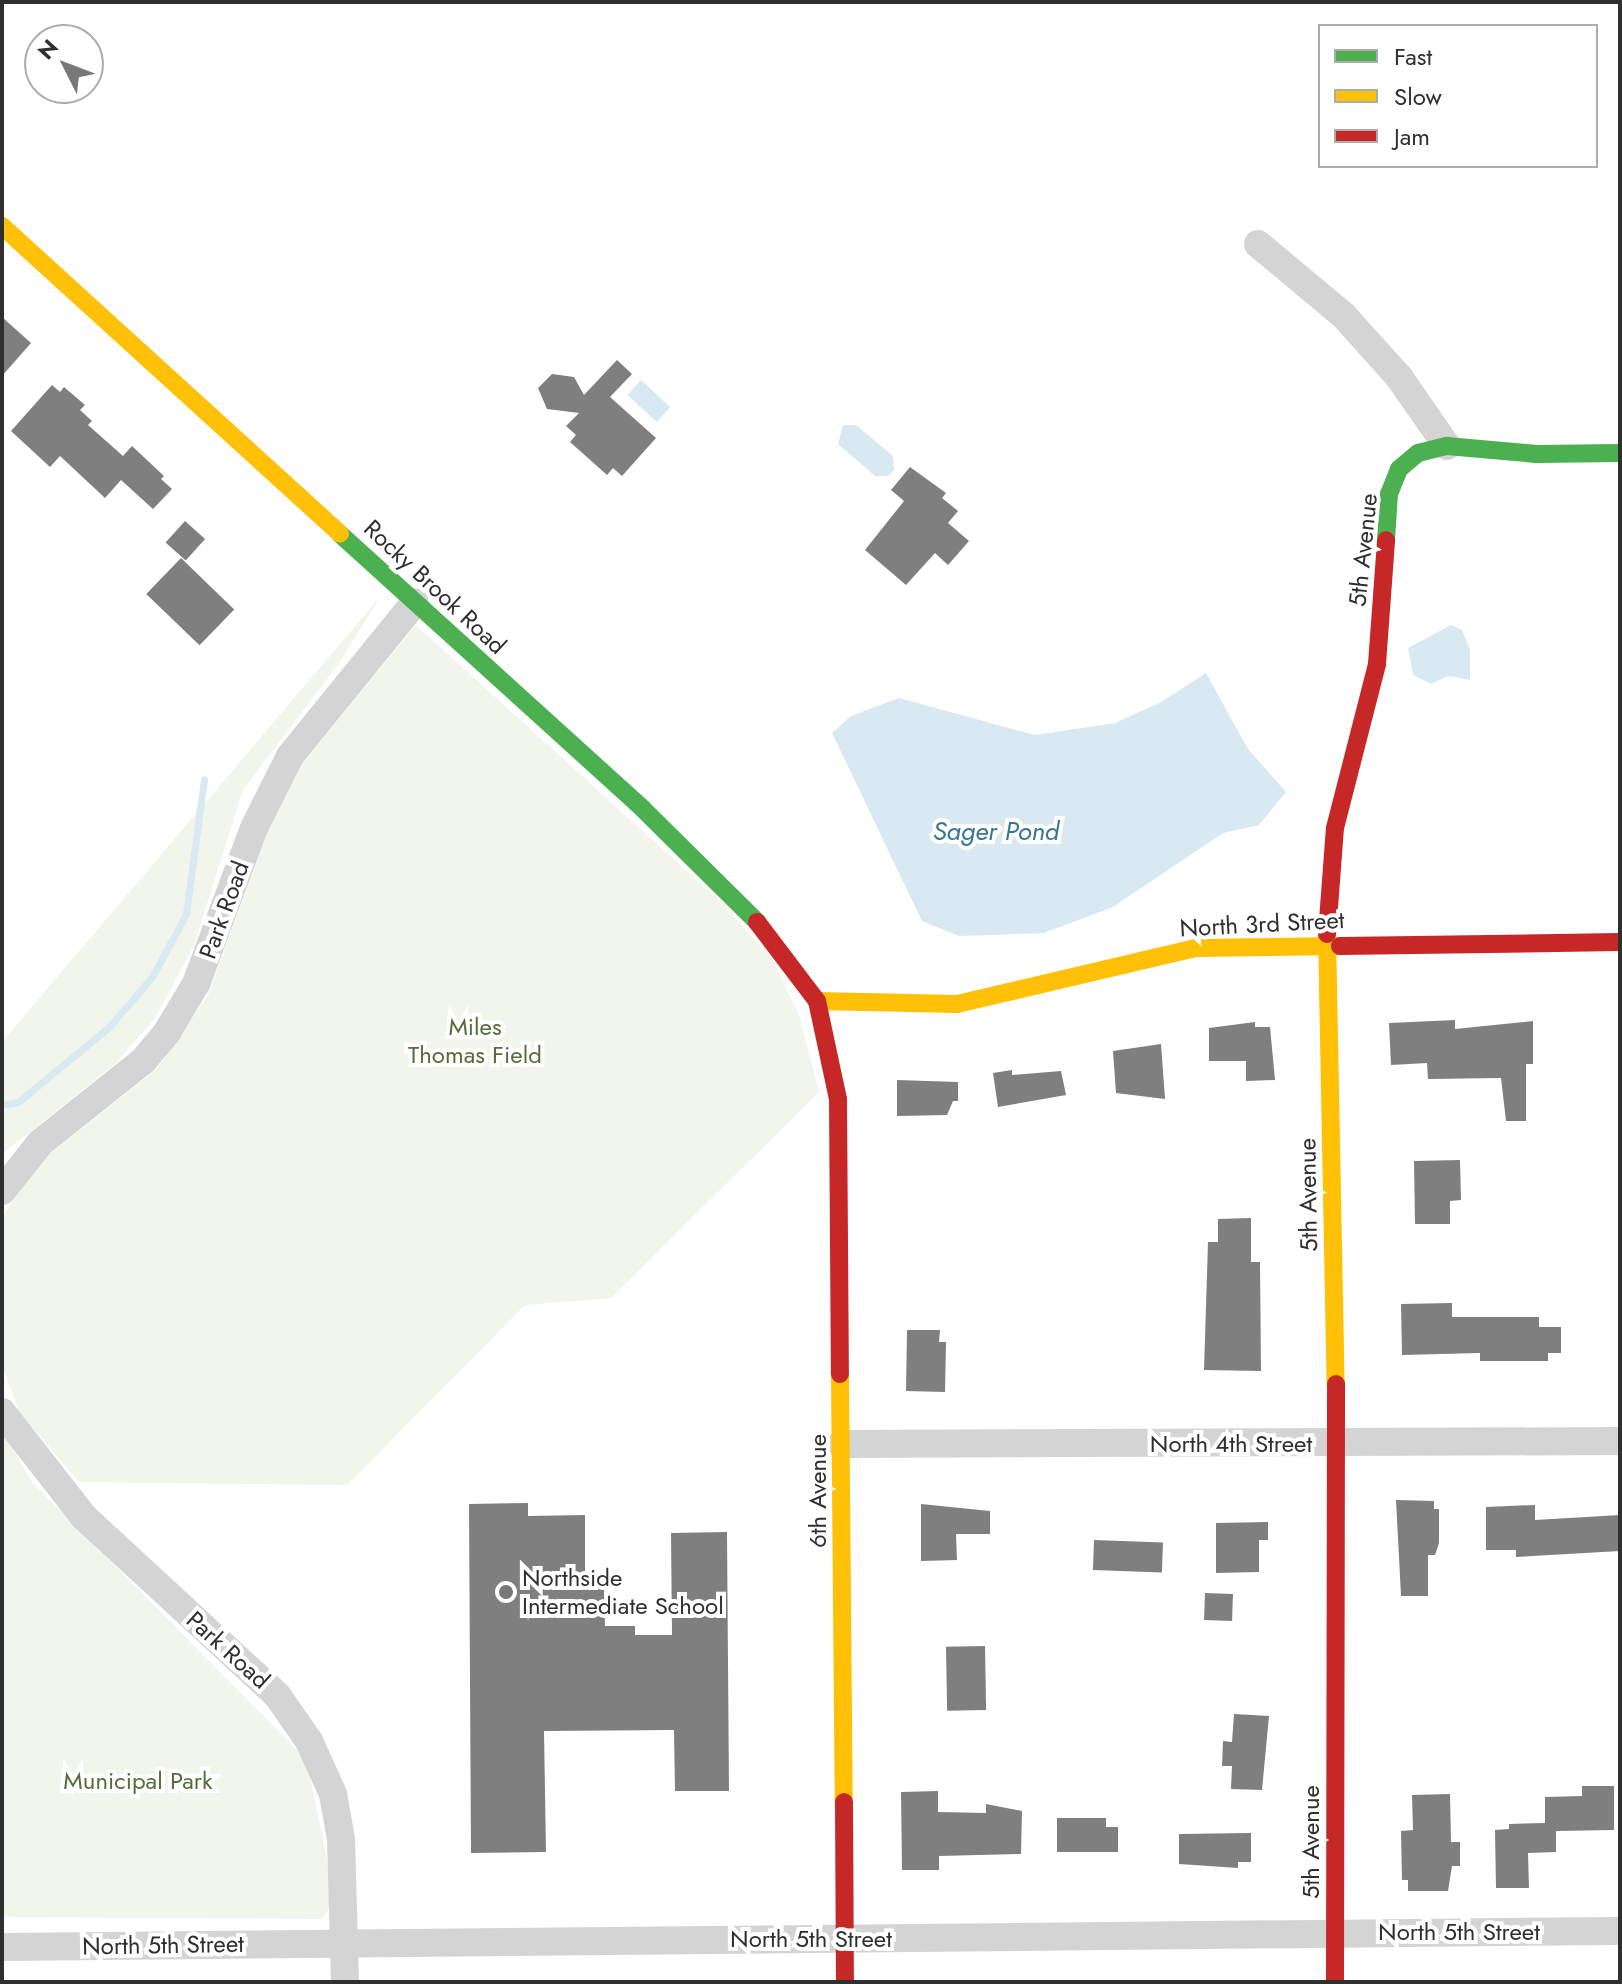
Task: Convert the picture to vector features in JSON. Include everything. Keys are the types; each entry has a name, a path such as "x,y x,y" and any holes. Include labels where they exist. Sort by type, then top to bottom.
{"street":[{"name":"Rocky Brook Road","path":"2,226 643,809 760,925 817,1001"},
{"path":"1258,244 1344,316 1399,377 1447,446 1537,454 1620,453"},
{"name":"5th Avenue","path":"1335,1982 1337,1444 1326,943 1335,828 1377,664 1389,494 1399,469 1418,453 1447,446"},
{"name":"Park Road","path":"2,1191 40,1143 143,1061 167,1032 196,984 254,828 290,756 415,602"},
{"name":"North 3rd Street","path":"817,1001 957,1004 1195,948 1326,943 1620,942"},
{"name":"6th Avenue","path":"817,1001 838,1099 845,1982"},
{"name":"Park Road","path":"2,1412 84,1517 277,1695 309,1741 333,1794 341,1839 345,1982"},
{"name":"North 4th Street","path":"841,1444 1620,1441"},
{"name":"North 5th Street","path":"2,1947 1620,1931"}],"green space":[{"path":"380,597 337,666 243,790 194,945 155,1018 115,1064 2,1154 2,1042"},
{"name":"Miles Thomas Field","path":"416,625 722,903 772,958 799,1015 819,1092 611,1298 525,1305 347,1485 79,1482 19,1412 2,1365 4,1214 38,1163 156,1070 208,995 279,801 302,764"},
{"name":"Municipal Park","path":"2,1431 32,1482 306,1759 327,1858 330,1907 322,1919 2,1917"}],"water":[{"path":"641,380 670,407 657,422 627,395"},
{"path":"843,425 856,425 893,456 894,470 888,476 875,476 838,444"},
{"path":"1451,625 1462,630 1470,650 1470,680 1448,676 1431,684 1413,675 1408,648"},
{"name":"Sager Pond","path":"1206,673 1248,749 1286,792 1259,825 1223,833 1113,907 1044,933 959,936 922,921 832,733 851,716 899,698 1035,735 1115,723 1161,702"}],"building":[{"path":"2,317 31,343 2,376"},
{"path":"617,360 632,374 610,397 656,438 622,476 613,468 607,475 570,442 576,435 566,426 579,413 547,409 538,388 552,374 574,377 584,395"},
{"path":"52,385 60,392 64,387 85,405 80,410 92,421 88,425 123,456 132,446 164,476 161,479 172,489 153,509 121,480 105,498 60,456 50,467 11,431"},
{"path":"910,467 946,493 942,498 958,511 948,523 969,541 948,565 935,553 906,585 865,550 904,501 891,490"},
{"path":"185,521 205,539 186,561 166,543"},
{"path":"181,558 234,609 199,645 146,594"},
{"path":"1455,1020 1455,1029 1533,1021 1533,1064 1526,1064 1526,1121 1506,1121 1501,1078 1428,1079 1427,1063 1391,1065 1389,1023"},
{"path":"1255,1022 1255,1027 1270,1027 1275,1080 1246,1081 1246,1061 1209,1061 1209,1028"},
{"path":"1161,1044 1165,1099 1116,1093 1113,1051"},
{"path":"1012,1070 1012,1075 1061,1071 1066,1095 998,1107 993,1073"},
{"path":"897,1080 958,1082 958,1101 953,1101 947,1115 897,1116"},
{"path":"1460,1160 1461,1200 1450,1201 1450,1224 1415,1224 1414,1161"},
{"path":"1251,1218 1251,1262 1260,1262 1261,1371 1204,1370 1208,1242 1218,1242 1218,1219"},
{"path":"1452,1303 1452,1317 1539,1317 1539,1327 1561,1327 1561,1353 1548,1353 1548,1361 1480,1361 1480,1353 1402,1355 1401,1304"},
{"path":"907,1330 940,1330 939,1342 946,1342 945,1392 906,1391"},
{"path":"1396,1500 1434,1501 1434,1509 1439,1509 1439,1543 1435,1555 1428,1555 1428,1596 1401,1596"},
{"path":"528,1503 528,1516 585,1515 585,1587 604,1586 605,1626 635,1626 635,1635 672,1635 671,1533 727,1532 729,1791 675,1791 674,1730 544,1731 546,1852 471,1853 469,1504"},
{"path":"921,1504 990,1511 990,1534 956,1534 957,1560 921,1561"},
{"path":"1535,1505 1535,1520 1620,1515 1620,1551 1516,1557 1516,1550 1486,1550 1486,1507"},
{"path":"1268,1522 1268,1540 1259,1540 1259,1572 1216,1573 1216,1523"},
{"path":"1094,1540 1163,1542 1162,1572 1093,1570"},
{"path":"1205,1593 1233,1594 1232,1621 1204,1620"},
{"path":"985,1646 986,1710 947,1711 946,1647"},
{"path":"1234,1714 1269,1716 1262,1790 1231,1789 1232,1766 1222,1766 1223,1741 1232,1742"},
{"path":"1582,1786 1614,1786 1614,1830 1556,1831 1556,1852 1528,1853 1529,1888 1496,1888 1495,1830 1509,1829 1509,1824 1545,1823 1545,1797 1582,1796"},
{"path":"938,1791 938,1812 986,1813 986,1804 1022,1811 1021,1854 939,1856 939,1870 902,1870 901,1792"},
{"path":"1450,1794 1451,1842 1460,1842 1460,1866 1452,1866 1448,1891 1408,1891 1408,1880 1402,1880 1401,1831 1413,1830 1412,1795"},
{"path":"1057,1818 1106,1818 1106,1827 1118,1827 1118,1852 1057,1852"},
{"path":"1251,1833 1251,1862 1238,1862 1238,1868 1179,1864 1179,1834"}],"waterway":[{"path":"2,1105 18,1102 109,1027 152,977 186,914 204,779"}],"traffic: fast":[{"path":"1386,540 1389,494 1399,469 1418,453 1447,446 1537,454 1620,453"},
{"path":"340,534 643,809 757,922"}],"traffic: slow":[{"path":"2,226 340,534"},
{"path":"1327,934 1336,1384"},
{"path":"817,1001 957,1004 1195,948 1340,946"},
{"path":"840,1374 844,1802"}],"traffic: jam":[{"path":"1327,934 1335,828 1377,664 1386,540"},
{"path":"757,922 817,1001 838,1099 840,1374"},
{"path":"1340,946 1620,942"},
{"path":"1335,1982 1336,1384"},
{"path":"844,1802 845,1982"}],"place":[{"name":"Northside Intermediate School","path":"506,1592"}]}
